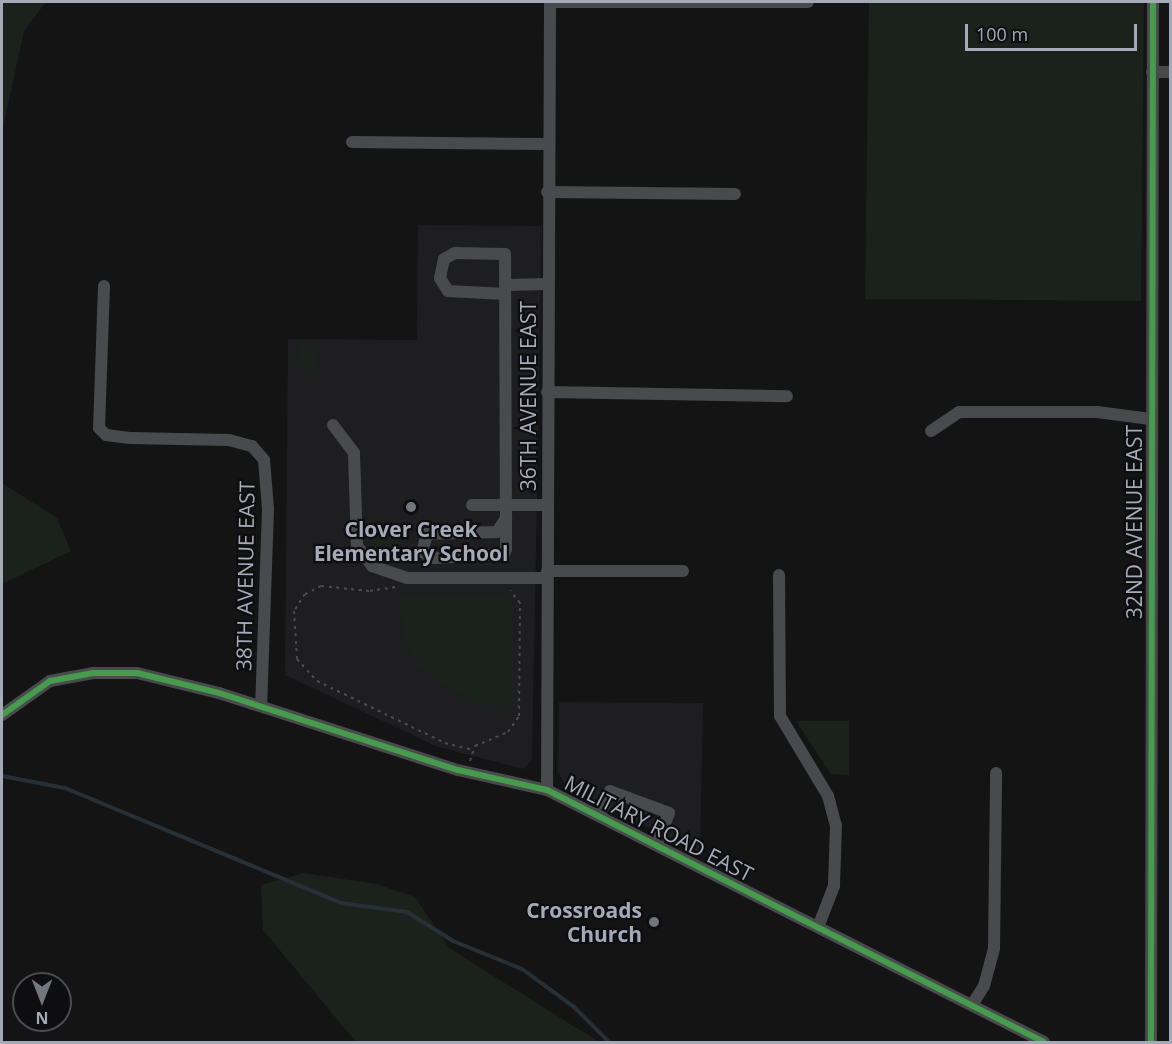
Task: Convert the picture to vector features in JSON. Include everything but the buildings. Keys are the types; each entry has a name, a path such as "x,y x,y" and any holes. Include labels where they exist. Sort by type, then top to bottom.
{"street":[{"path":"550,2 808,2"},
{"name":"36TH AVENUE EAST","path":"547,790 547,192 550,2"},
{"name":"32ND AVENUE EAST","path":"1151,1042 1153,2"},
{"path":"1152,72 1170,72"},
{"path":"352,142 548,144"},
{"path":"547,192 735,194"},
{"path":"506,518 497,532 427,534 422,552 434,558 500,557 506,549 506,518 506,505 506,289 506,254 455,253 441,265 448,291 506,289 547,284"},
{"name":"38TH AVENUE EAST","path":"104,286 97,418 104,432 130,438 229,440 258,449 268,479 261,706"},
{"path":"547,392 787,396"},
{"path":"931,431 959,412 1097,412 1151,418"},
{"path":"333,425 354,453 357,546 372,566 407,578 683,571"},
{"path":"472,505 547,505"},
{"path":"779,575 780,716 824,789 836,825 834,886 818,927"},
{"name":"MILITARY ROAD EAST","path":"2,715 51,681 93,673 154,676 261,706 466,772 547,790 1044,1042"},
{"path":"972,1005 984,986 993,948 996,773"},
{"path":"600,816 610,791 669,813 657,845"}],"path":[{"path":"401,587 369,591 321,586 305,594 294,611 297,659 317,681 445,743 474,750"},
{"path":"466,772 474,750 481,741 508,732 519,716 519,603 510,590 499,590"}],"shaded area":[{"path":"2,2 46,2 24,31 2,132"},
{"path":"869,2 1144,2 1141,301 865,299"},
{"name":"Clover Creek Elementary School","path":"418,225 542,226 532,760 524,769 438,747 285,675 288,339 417,340"},
{"path":"298,345 320,345 313,372 296,368"},
{"path":"2,483 57,518 71,551 2,584"},
{"path":"368,530 401,530 402,565 378,556"},
{"path":"398,595 507,596 513,604 514,706 478,705 417,667 404,635"},
{"path":"559,702 703,703 700,853 567,788 558,772"},
{"path":"796,721 849,721 849,775 831,774"},
{"path":"304,873 376,884 415,897 449,948 599,1042 356,1042 263,930 261,885"}],"waterway":[{"path":"2,776 65,788 341,903 407,912 453,941 522,969 573,1006 609,1042"}],"cycle path":[{"path":"1151,1042 1153,2"},
{"path":"2,715 50,681 93,673 137,673 219,693 458,770 547,790 1044,1042"}],"place":[{"name":"Clover Creek Elementary School","path":"411,507"},
{"name":"Crossroads Church","path":"654,922"}]}
